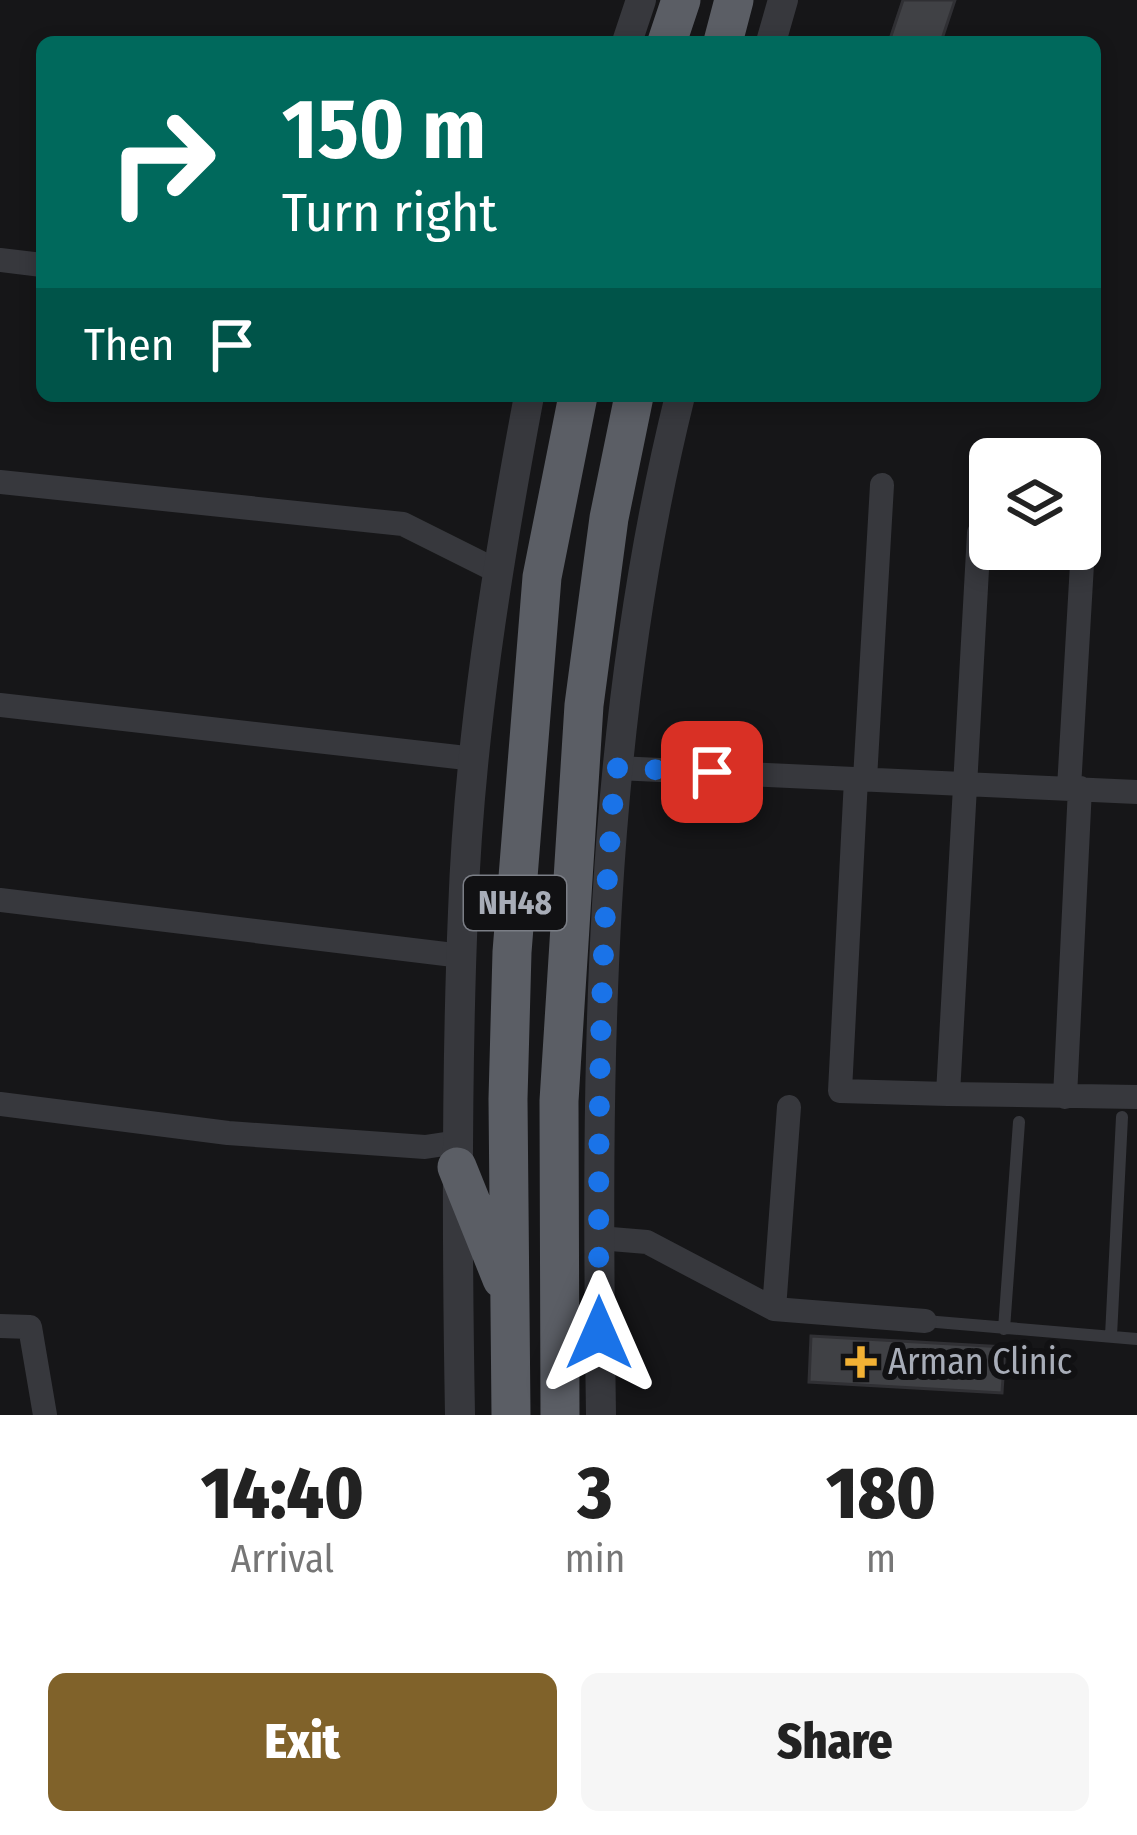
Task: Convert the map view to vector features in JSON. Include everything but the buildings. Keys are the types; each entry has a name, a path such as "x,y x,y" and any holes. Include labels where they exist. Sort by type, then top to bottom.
{"highway":[{"path":"670,36 681,0"},
{"path":"725,36 734,0"},
{"name":"NH48","path":"511,1415 510,1036 525,762 542,577 577,402"},
{"name":"NH48","path":"560,1415 559,1101 584,705 609,518 633,402"},
{"path":"458,1154 510,1300"}],"street":[{"path":"629,36 641,0"},
{"path":"774,36 783,0"},
{"path":"0,260 36,264"},
{"path":"460,1415 462,956 476,759 499,572 528,402"},
{"path":"601,1415 597,1100 604,914 621,716 679,402"},
{"path":"0,482 403,524 499,572"},
{"path":"882,485 840,1091 1065,1097 1130,1107"},
{"path":"948,1094 977,570"},
{"path":"1065,1097 1082,570"},
{"path":"0,705 476,759"},
{"path":"616,768 1137,792"},
{"path":"0,900 462,956"},
{"path":"0,1104 227,1133 425,1147 458,1154"},
{"path":"774,1309 789,1107"},
{"path":"599,1238 647,1242 774,1309 926,1321"},
{"path":"0,1327 30,1327 45,1415"}],"lane":[{"path":"1111,1336 1130,1107"},
{"path":"1004,1329 1019,1122"},
{"path":"926,1321 1137,1339"}],"place":[{"name":"Arman Clinic","path":"861,1362"}],"route":[{"path":"599,1333 597,1100 604,891 616,768 712,772"}]}
